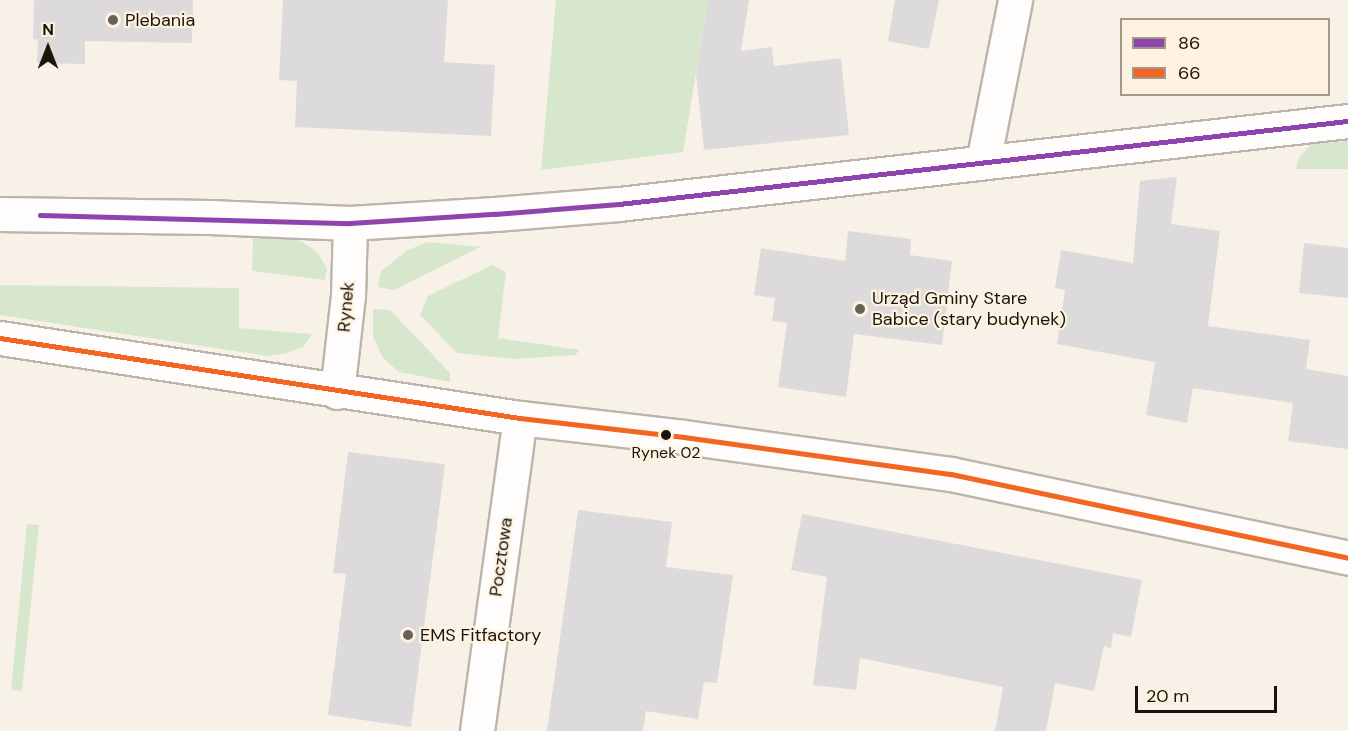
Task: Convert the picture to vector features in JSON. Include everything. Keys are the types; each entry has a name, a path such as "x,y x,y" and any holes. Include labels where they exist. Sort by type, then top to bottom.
{"street":[{"path":"983,162 1015,0"},
{"path":"0,214 210,217 350,223 619,204 1348,121"},
{"name":"Rynek","path":"337,392 348,296 350,223"},
{"path":"0,338 337,392 951,474 1348,558"},
{"name":"Pocztowa","path":"477,731 520,418"}],"green space":[{"path":"556,0 708,0 683,152 541,170"},
{"path":"1348,141 1348,169 1296,169 1299,157 1312,144"},
{"path":"253,235 289,235 309,246 319,255 327,269 325,280 252,271"},
{"path":"428,242 481,247 394,290 378,287 381,271 408,250"},
{"path":"492,265 506,272 498,338 580,350 575,355 516,359 457,353 420,315 428,296"},
{"path":"0,285 239,288 239,328 312,334 304,346 288,353 267,356 0,315"},
{"path":"373,309 390,310 450,373 450,382 399,372 383,358 373,337"},
{"path":"27,524 39,525 22,691 11,690"}],"building":[{"name":"Plebania","path":"34,0 193,0 192,43 85,41 85,64 37,63 38,40 33,39"},
{"path":"283,0 448,0 444,62 495,65 491,136 295,127 297,81 279,80"},
{"path":"708,0 749,0 741,51 772,47 774,66 841,58 849,135 704,150 696,74"},
{"path":"895,0 939,0 929,49 888,41"},
{"path":"1177,177 1171,224 1220,231 1208,326 1310,340 1306,369 1348,376 1348,449 1288,441 1293,403 1193,388 1187,423 1146,415 1155,362 1057,344 1065,290 1055,288 1061,250 1133,263 1140,181"},
{"name":"Urząd Gminy Stare Babice (stary budynek)","path":"848,231 911,239 910,255 952,261 942,345 854,334 846,397 778,387 787,323 772,321 775,298 754,295 761,248 845,261"},
{"path":"1304,243 1348,248 1348,298 1299,293"},
{"path":"348,452 445,464 411,727 328,715 346,574 333,573"},
{"path":"578,510 672,522 666,567 733,575 717,683 704,682 698,719 646,711 643,731 547,731"},
{"path":"802,514 1142,580 1131,637 1113,633 1111,648 1104,646 1094,691 1055,683 1046,731 995,731 1003,687 860,658 856,690 813,685 827,577 791,570"}],"transit line":[{"name":"86","path":"40,215 350,223 495,214 619,204 1348,121"},
{"name":"66","path":"0,338 520,418 684,437 951,474 1348,558"}],"place":[{"name":"Plebania","path":"113,20"},
{"name":"Urząd Gminy Stare Babice (stary budynek)","path":"860,309"},
{"name":"Rynek 02","path":"666,435"},
{"name":"EMS Fitfactory","path":"408,635"}]}
